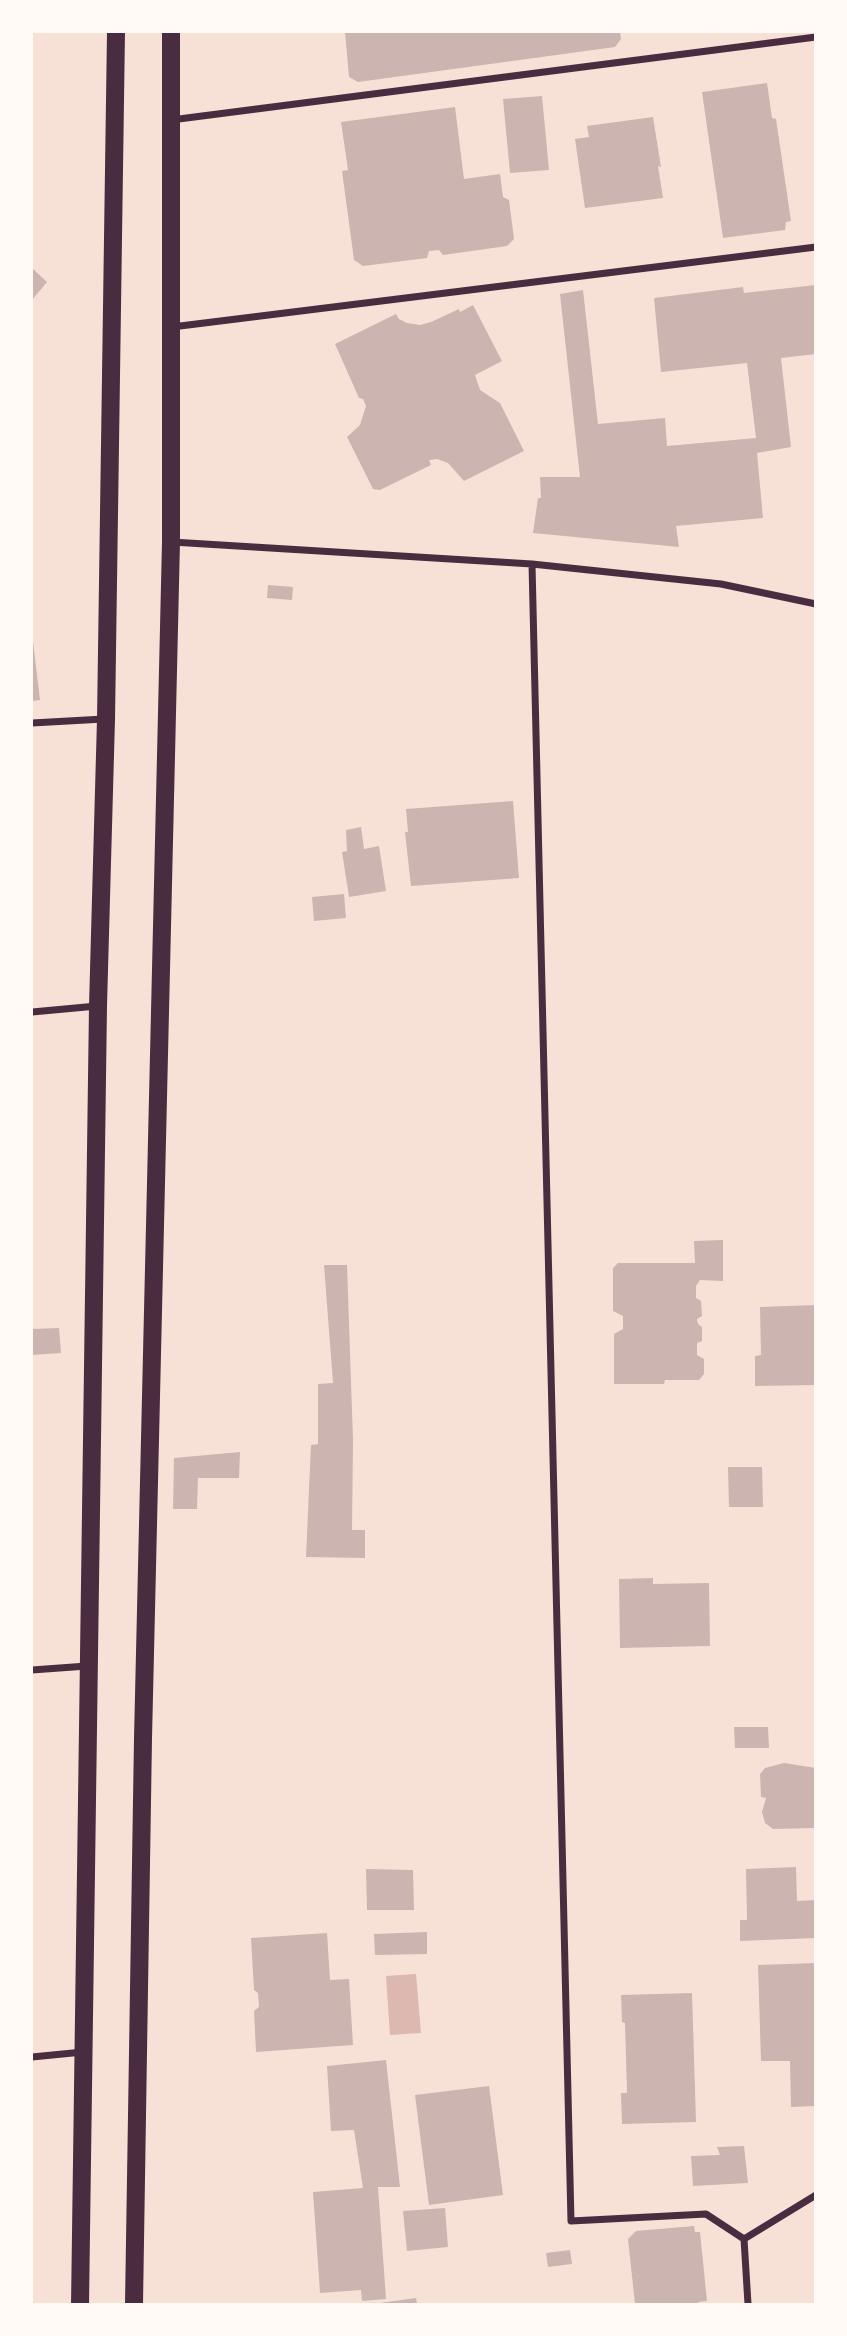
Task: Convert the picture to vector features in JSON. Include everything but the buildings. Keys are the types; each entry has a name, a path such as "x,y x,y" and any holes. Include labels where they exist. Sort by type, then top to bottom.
{"main road":[{"path":"80,2305 98,1006 106,719 116,32"},
{"path":"134,2305 143,1738 171,542 171,32"}],"street":[{"path":"170,120 816,37"},
{"path":"172,327 816,247"},
{"path":"171,542 531,564 721,584 816,604"},
{"path":"531,564 571,2221 706,2214 744,2239"},
{"path":"32,723 106,719"},
{"path":"32,1012 98,1006"},
{"path":"32,1670 90,1666"},
{"path":"32,2057 83,2052"},
{"path":"744,2239 816,2196"},
{"path":"744,2239 748,2305"}],"shaded area":[{"path":"416,1974 421,2033 390,2035 386,1976"}]}
